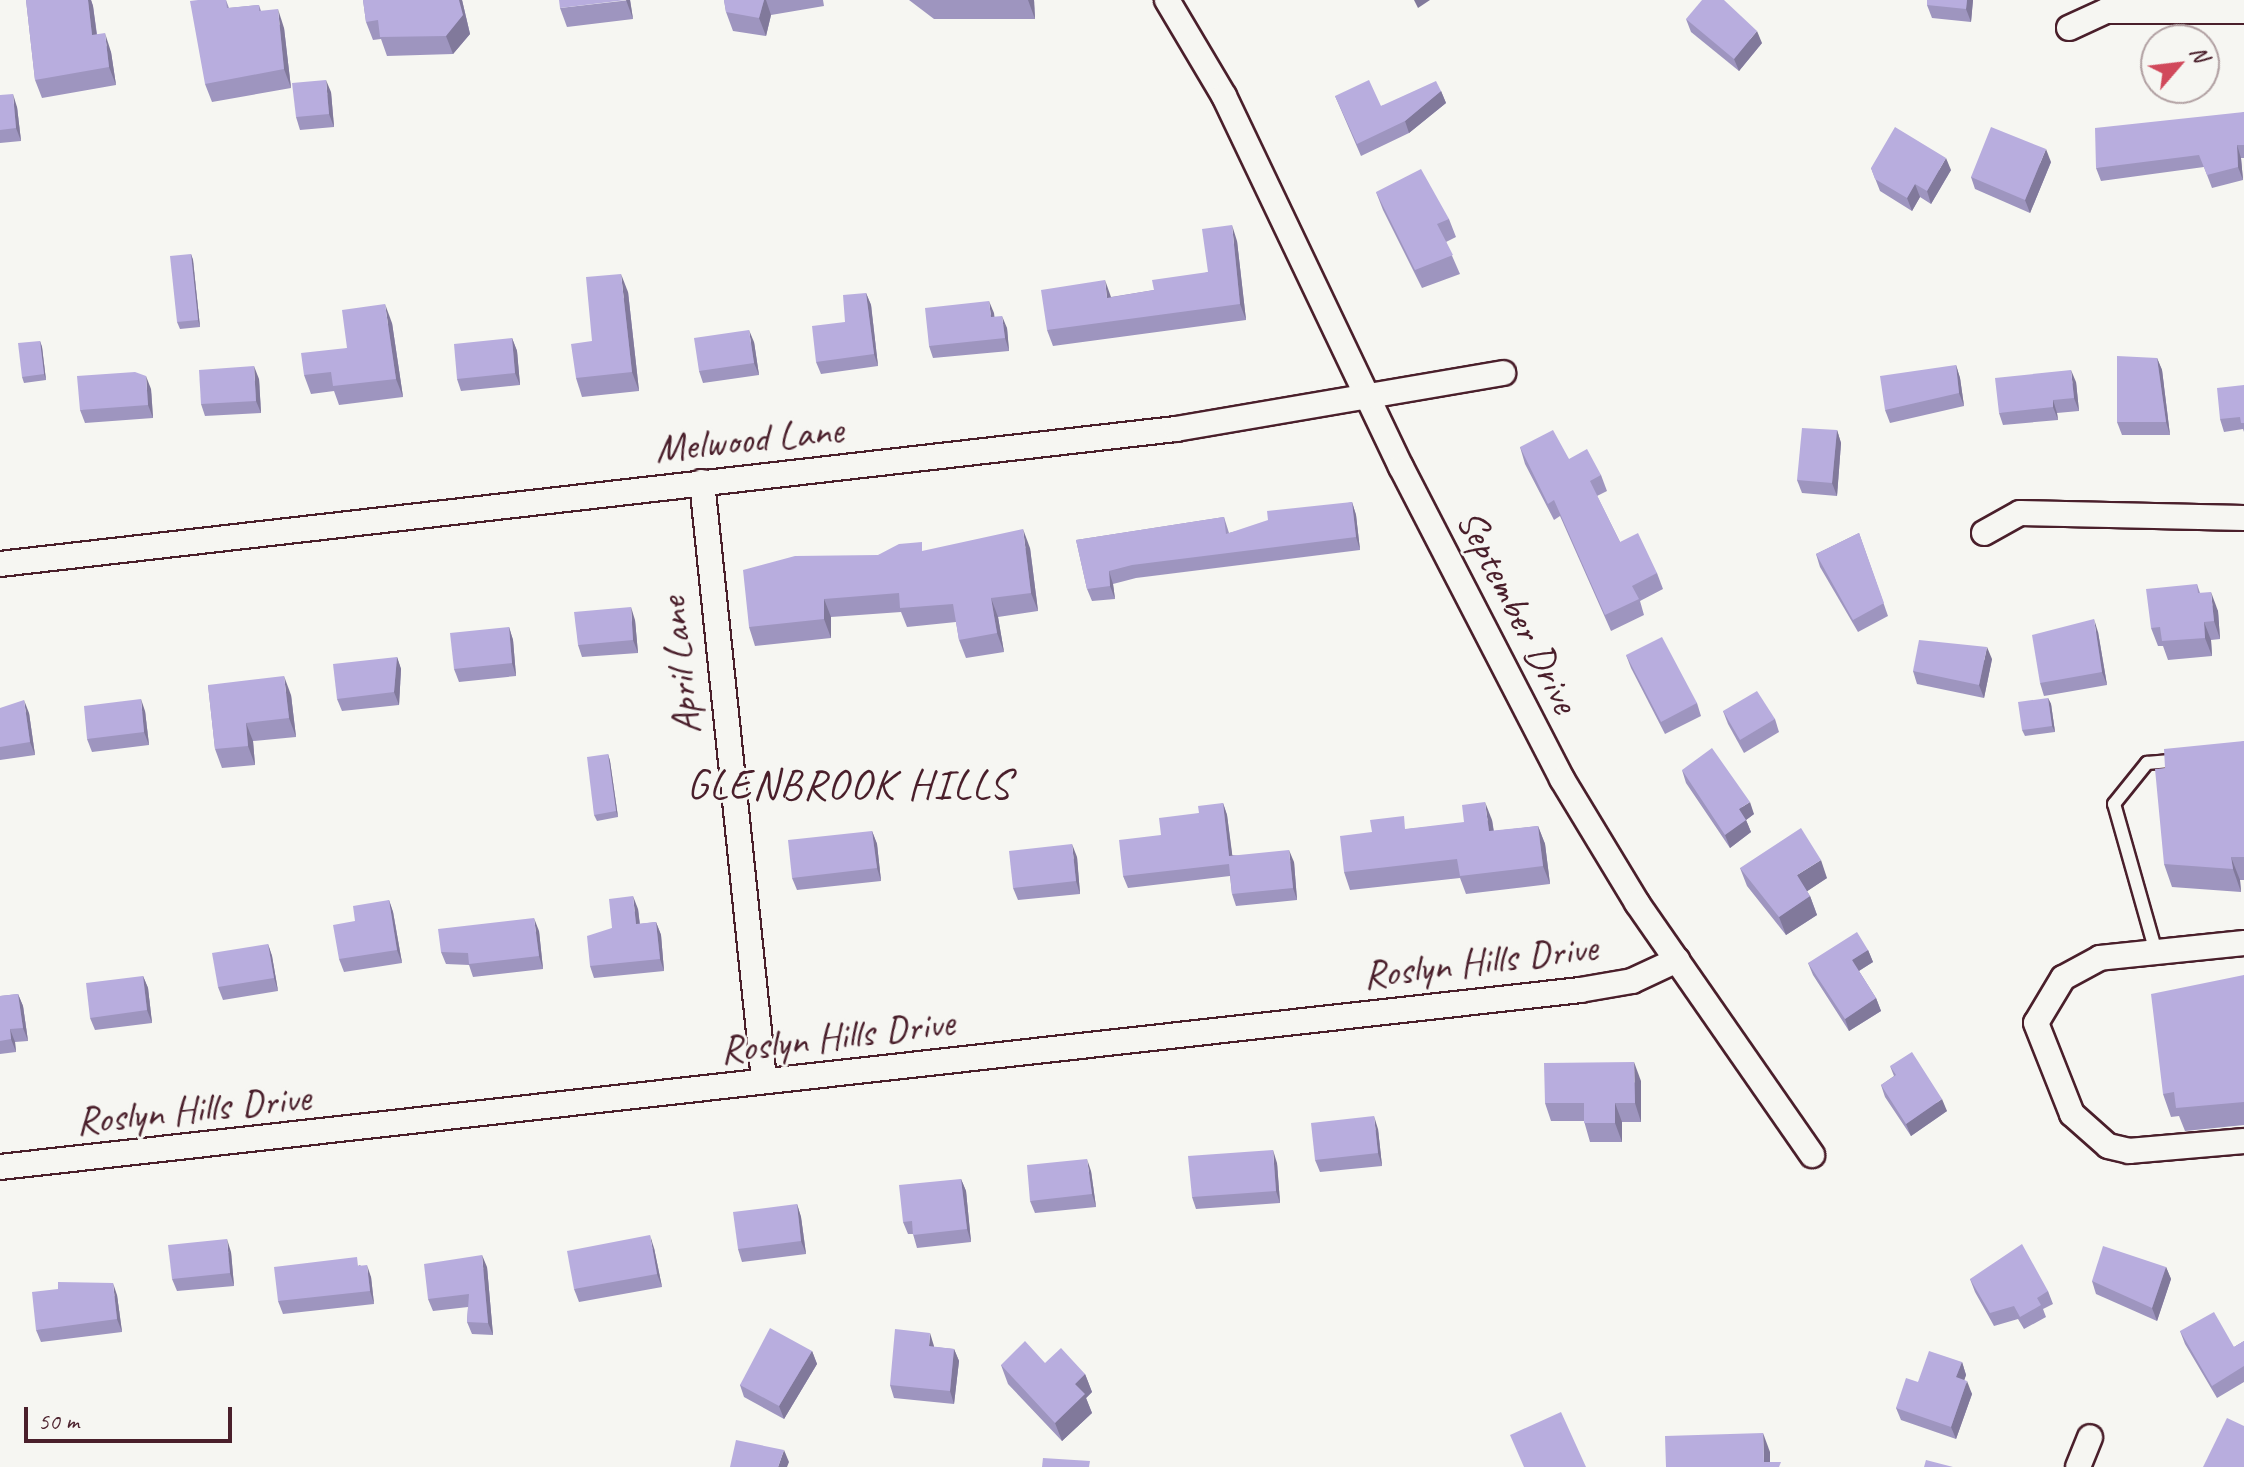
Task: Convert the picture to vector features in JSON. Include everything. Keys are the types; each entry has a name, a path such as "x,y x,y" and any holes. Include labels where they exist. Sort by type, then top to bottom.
{"street":[{"name":"September Drive","path":"1167,0 1210,72 1366,395 1562,779 1677,960 1812,1155"},
{"path":"2069,28 2106,11 2244,11"},
{"name":"Melwood Lane","path":"0,564 1176,429 1328,407 1366,395 1503,373"},
{"name":"April Lane","path":"702,482 764,1080"},
{"path":"1984,533 2020,513 2244,518"},
{"path":"2244,943 2100,958 2063,978 2036,1023 2072,1114 2108,1146 2129,1151 2244,1141"},
{"name":"Roslyn Hills Drive","path":"0,1167 1580,990 1632,981 1677,960"},
{"path":"2078,1467 2090,1437"}],"lane":[{"path":"2156,952 2114,804 2147,763 2203,758"}],"building":[{"path":"26,0 88,0 92,35 105,33 109,67 35,80"},
{"path":"226,0 227,8 259,5 259,11 278,9 284,69 205,84 190,1"},
{"path":"363,0 459,0 463,15 446,36 380,37 378,20 366,22"},
{"path":"559,0 626,0 560,8"},
{"path":"724,0 764,0 759,18 726,12"},
{"path":"1702,0 1724,0 1757,31 1734,59 1686,19"},
{"path":"1927,0 1967,0 1966,9 1927,5"},
{"path":"326,80 329,114 296,117 292,83"},
{"path":"1369,80 1381,106 1436,81 1441,91 1405,121 1357,144 1335,96"},
{"path":"13,94 16,128 0,130 0,95"},
{"path":"2244,112 2244,145 2237,145 2238,167 2207,175 2199,155 2096,168 2095,128"},
{"path":"1895,127 1946,158 1927,191 1915,184 1907,198 1875,179 1871,168"},
{"path":"1991,127 2046,149 2025,200 1971,177"},
{"path":"1421,169 1449,219 1437,224 1453,255 1415,270 1376,192"},
{"path":"1232,225 1240,304 1047,330 1041,290 1105,280 1107,298 1154,290 1152,280 1208,272 1202,229"},
{"path":"191,254 198,320 177,322 170,256"},
{"path":"621,274 632,372 576,378 571,344 592,341 586,277"},
{"path":"866,293 874,354 816,362 812,326 845,322 843,295"},
{"path":"989,301 991,317 1002,316 1005,338 929,346 925,308"},
{"path":"385,304 396,379 333,386 331,372 304,375 301,353 347,348 342,310"},
{"path":"749,330 754,363 699,371 694,338"},
{"path":"512,338 515,373 457,379 454,344"},
{"path":"40,341 44,374 22,377 18,343"},
{"path":"2117,356 2157,358 2166,422 2117,422"},
{"path":"1956,365 1959,393 1885,410 1880,376"},
{"path":"254,366 256,401 201,404 199,370"},
{"path":"2071,370 2074,398 2053,400 2053,407 1999,413 1995,378"},
{"path":"135,372 146,376 148,405 80,410 77,376"},
{"path":"2244,385 2244,423 2241,423 2240,417 2220,419 2217,388"},
{"path":"1802,428 1837,430 1832,483 1797,480"},
{"path":"1553,430 1569,459 1587,449 1601,475 1590,481 1620,542 1638,533 1657,573 1632,586 1639,599 1605,615 1554,500 1548,504 1520,447"},
{"path":"1352,502 1356,537 1132,565 1109,571 1110,586 1087,589 1076,540 1224,517 1226,534 1268,520 1267,511"},
{"path":"1023,529 1031,593 991,598 997,633 959,640 953,604 900,608 899,593 824,599 824,619 749,627 743,570 795,556 878,555 899,544 922,542 922,551"},
{"path":"1859,533 1884,603 1853,620 1816,554"},
{"path":"2197,584 2198,593 2211,592 2214,621 2204,622 2205,638 2162,641 2160,627 2151,628 2146,589"},
{"path":"631,607 633,640 578,645 574,612"},
{"path":"2094,619 2102,672 2040,683 2032,635"},
{"path":"509,627 512,663 454,669 450,633"},
{"path":"1662,637 1697,703 1661,722 1626,655"},
{"path":"1919,640 1987,647 1979,685 1913,671"},
{"path":"397,657 394,692 337,699 333,664"},
{"path":"284,676 289,718 246,723 248,746 215,749 208,685"},
{"path":"1757,691 1775,719 1740,740 1723,711"},
{"path":"2048,698 2052,726 2022,730 2018,702"},
{"path":"141,699 144,732 87,739 84,706"},
{"path":"24,700 30,742 0,747 0,708"},
{"path":"2244,741 2244,857 2231,857 2233,869 2164,864 2155,769 2165,768 2164,749"},
{"path":"1712,748 1750,802 1739,809 1746,820 1725,835 1682,770"},
{"path":"608,754 616,811 594,815 587,757"},
{"path":"1485,802 1489,831 1538,826 1543,866 1460,876 1457,859 1344,872 1340,836 1372,832 1370,820 1404,816 1405,829 1464,822 1462,805"},
{"path":"1223,803 1229,856 1289,850 1293,888 1232,894 1229,864 1123,876 1119,840 1161,835 1159,818 1199,813 1198,806"},
{"path":"1801,828 1821,860 1797,875 1810,896 1779,917 1740,868"},
{"path":"872,831 877,868 792,878 788,840"},
{"path":"1072,844 1076,881 1013,888 1009,851"},
{"path":"633,896 636,924 656,922 660,959 590,966 587,936 612,928 609,899"},
{"path":"389,900 397,950 339,959 333,925 355,921 353,906"},
{"path":"534,918 539,956 469,964 468,953 441,952 438,929"},
{"path":"1857,932 1868,950 1852,960 1876,998 1845,1019 1808,963"},
{"path":"268,944 274,978 218,987 212,953"},
{"path":"2244,975 2244,1102 2176,1108 2174,1092 2163,1094 2151,994"},
{"path":"143,976 147,1010 90,1018 86,983"},
{"path":"18,994 23,1028 10,1029 11,1039 0,1041 0,996"},
{"path":"1912,1052 1942,1099 1906,1124 1881,1085 1896,1075 1890,1066"},
{"path":"1634,1062 1635,1103 1615,1103 1615,1123 1584,1123 1584,1103 1545,1103 1544,1063"},
{"path":"1374,1116 1378,1153 1315,1160 1311,1123"},
{"path":"1273,1150 1276,1191 1192,1197 1188,1156"},
{"path":"1087,1159 1092,1194 1030,1201 1027,1165"},
{"path":"961,1179 967,1229 913,1235 912,1221 903,1222 899,1185"},
{"path":"797,1204 801,1241 738,1249 733,1212"},
{"path":"650,1235 657,1274 574,1289 567,1251"},
{"path":"227,1239 230,1273 172,1279 168,1245"},
{"path":"2022,1244 2048,1291 2037,1298 2041,1305 2020,1317 2014,1306 1990,1313 1970,1279"},
{"path":"2103,1246 2166,1267 2152,1308 2092,1281"},
{"path":"482,1255 488,1323 467,1322 469,1294 428,1299 424,1264"},
{"path":"357,1257 358,1266 367,1265 370,1291 278,1301 274,1267"},
{"path":"58,1282 113,1283 117,1319 36,1330 32,1292 58,1289"},
{"path":"2214,1312 2234,1347 2244,1341 2244,1366 2212,1386 2180,1331"},
{"path":"770,1328 812,1351 779,1406 740,1385"},
{"path":"895,1329 930,1333 929,1346 954,1349 950,1391 890,1385"},
{"path":"1025,1341 1045,1363 1061,1348 1085,1374 1075,1384 1085,1394 1055,1423 1001,1365"},
{"path":"1929,1351 1962,1362 1956,1377 1967,1381 1951,1427 1896,1408 1906,1378 1918,1382"},
{"path":"1561,1412 1586,1467 1524,1467 1510,1435"},
{"path":"2227,1418 2244,1426 2244,1467 2203,1467"},
{"path":"1763,1433 1764,1462 1781,1462 1779,1467 1666,1467 1665,1436"},
{"path":"736,1440 784,1450 778,1467 730,1467"},
{"path":"1043,1458 1090,1461 1089,1467 1042,1467"},
{"path":"1926,1460 1953,1467 1924,1467"}],"district":[{"name":"GLENBROOK HILLS","path":"849,785"}]}
